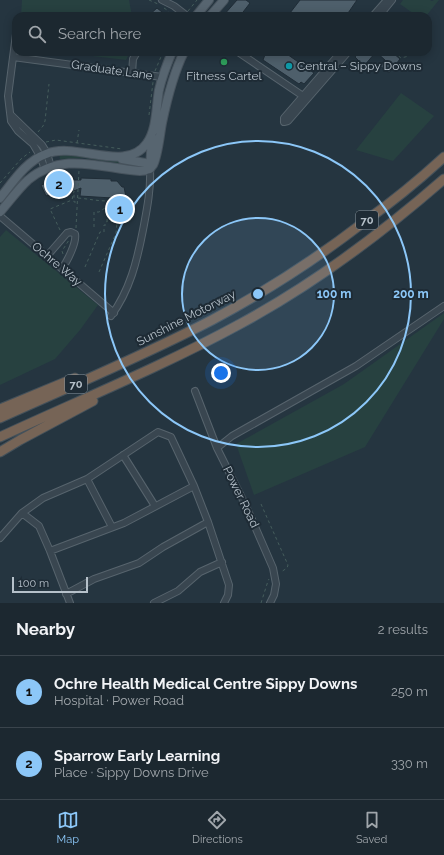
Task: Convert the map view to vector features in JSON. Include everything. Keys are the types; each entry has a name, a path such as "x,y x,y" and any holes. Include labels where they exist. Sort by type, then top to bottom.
{"highway":[{"name":"Sunshine Motorway","path":"0,418 152,350 235,308 313,260 381,210 444,157"},
{"name":"70","path":"0,437 206,342 241,323 296,291 384,229 444,179"},
{"path":"0,409 145,349 152,350"},
{"path":"0,452 101,396 109,387"}],"main road":[{"path":"199,12 209,0"},
{"path":"214,12 224,0"},
{"path":"150,168 158,76 170,56"},
{"path":"0,212 24,184 48,168 70,162 140,171 145,171 150,168 156,158 162,121 173,81 182,56"},
{"path":"116,157 130,156 140,151 147,144 153,132"},
{"path":"0,198 28,165 41,153 67,150 145,163 150,168"}],"street":[{"path":"162,0 182,12"},
{"path":"376,12 384,2 392,0"},
{"path":"380,12 384,2"},
{"path":"132,73 133,59 135,56"},
{"path":"244,56 305,97"},
{"path":"305,97 338,56"},
{"path":"305,97 344,56"},
{"path":"13,57 8,96 11,121 41,153 48,168"},
{"name":"Graduate Lane","path":"13,57 158,76"},
{"path":"11,115 42,145 41,153"},
{"name":"Ochre Way","path":"0,216 62,268 112,314 127,289 136,261 150,186 150,168"},
{"path":"47,256 64,235 68,232 73,233 76,240 62,268"},
{"path":"217,448 232,436 356,366 444,306"},
{"name":"Power Road","path":"195,391 217,448 246,506 273,568 276,584 274,595 270,603"},
{"path":"0,538 22,513 43,498 87,479 158,432 171,437 194,486 208,522 229,585 228,595 224,603"},
{"path":"124,455 155,506"},
{"path":"87,479 112,527"},
{"path":"50,551 124,523 194,486"},
{"path":"22,513 39,526 70,603"},
{"path":"66,594 94,579 140,563 163,547 208,522"},
{"path":"154,603 178,591 200,572 222,562"}],"path":[{"path":"149,0 169,12"},
{"path":"188,12 197,0"},
{"path":"148,119 162,56"},
{"path":"400,57 409,56"},
{"path":"37,133 43,126 49,84"},
{"path":"77,143 79,130"},
{"path":"42,145 52,140 125,150"},
{"path":"0,183 21,159 41,153"},
{"path":"63,254 62,251 76,228 80,163"},
{"path":"60,230 50,209 72,200 74,191 74,202 77,202"},
{"path":"78,198 93,201 108,201 107,221 106,225 104,225 104,232 100,232 85,267"},
{"path":"94,227 94,212 102,211 108,206"},
{"path":"107,221 123,223 133,219"},
{"path":"99,272 116,232 117,223"},
{"path":"261,504 288,566 278,574"},
{"path":"261,603 268,580 273,577"}],"green space":[{"path":"22,0 129,0 131,12 21,12"},
{"path":"403,0 439,0 429,12 411,12 400,4"},
{"path":"92,56 128,56 126,60"},
{"path":"401,93 434,116 393,161 356,150"},
{"path":"59,154 80,154 135,163 135,166 84,158 60,159"},
{"path":"6,230 98,305 80,330 55,359 0,385 0,237"},
{"path":"444,313 444,319 365,447 254,495 236,444 344,384"}],"building":[{"path":"237,0 246,0 250,3 243,12 226,12"},
{"path":"300,0 357,0 349,12 291,12"},
{"path":"157,8 162,12 152,12"},
{"name":"Central – Sippy Downs","path":"264,56 290,56 314,73 304,84 301,82 299,84 263,60"},
{"path":"373,56 363,67 356,62 358,60 355,57"},
{"path":"380,56 397,56 400,59 389,73 380,66 385,60"},
{"path":"69,173 70,176 73,176 74,180 81,180 81,178 111,179 111,181 117,181 122,187 124,187 126,197 129,197 128,220 111,219 112,198 80,196 81,188 69,193 66,188 46,196 41,185 44,184 43,182 49,178 51,181 63,176 62,174"}],"place":[{"name":"Fitness Cartel","path":"224,62"},
{"name":"Central – Sippy Downs","path":"289,66"},
{"name":"Sparrow Early Learning","path":"59,184"},
{"name":"Ochre Health Medical Centre Sippy Downs","path":"120,209"}]}
